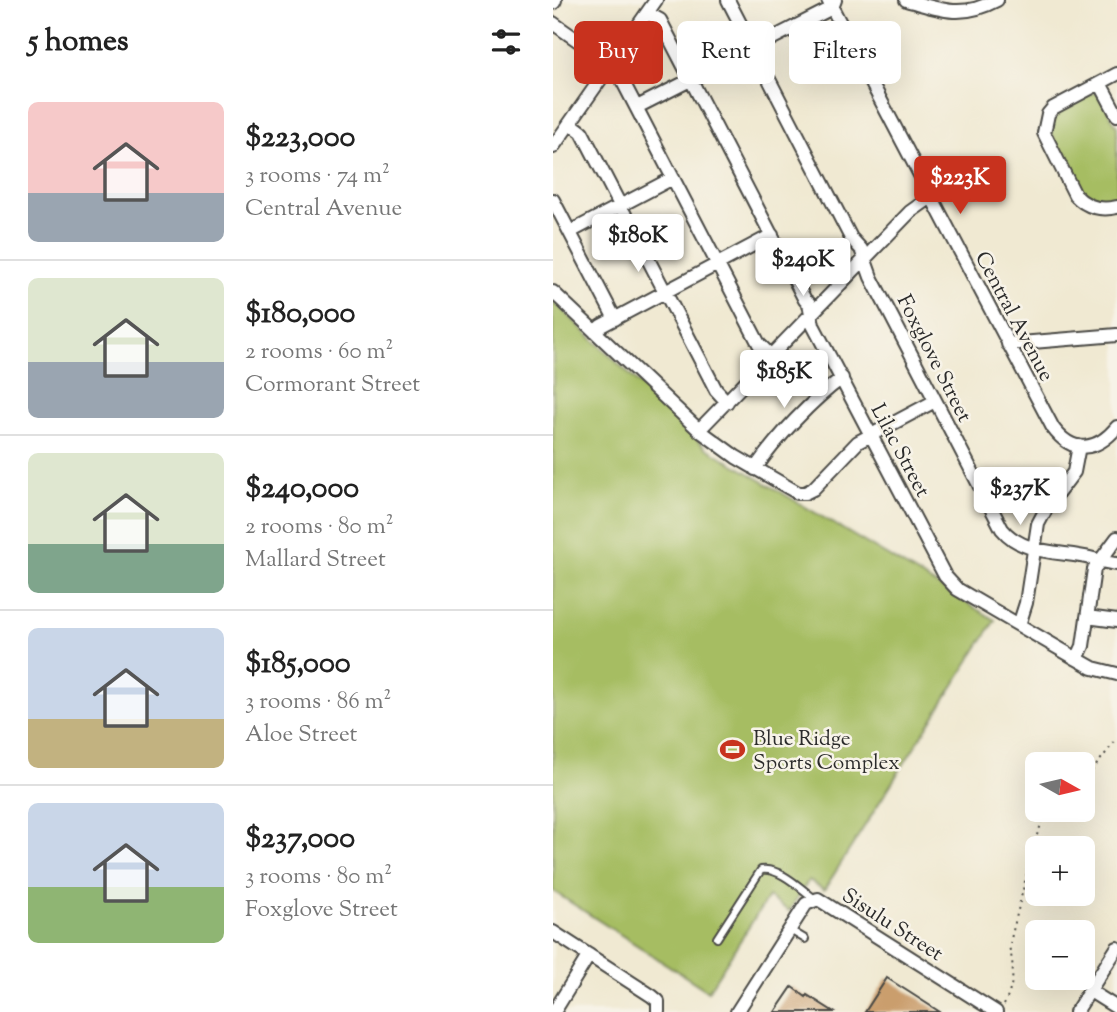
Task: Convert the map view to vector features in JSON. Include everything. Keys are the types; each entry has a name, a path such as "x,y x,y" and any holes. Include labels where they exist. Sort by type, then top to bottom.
{"street":[{"path":"642,21 656,0"},
{"name":"Foxglove Street","path":"728,0 739,21"},
{"path":"906,0 937,9 968,12 997,0"},
{"path":"775,36 832,3"},
{"name":"Central Avenue","path":"832,3 1053,428 1063,440 1082,446"},
{"name":"Lilac Street","path":"647,13 660,20 677,53"},
{"path":"553,23 574,38"},
{"path":"1117,74 1053,108 1048,114 1044,133 1081,202 1103,209 1117,207"},
{"path":"1100,82 1117,115"},
{"path":"553,147 598,84"},
{"path":"624,84 759,344 771,356"},
{"path":"636,107 683,84"},
{"name":"Lilac Street","path":"693,84 805,300 809,303 813,325 948,581 957,589 1093,668 1117,674"},
{"name":"Foxglove Street","path":"771,84 860,249 863,260 1002,529 1017,542 1040,551 1117,564"},
{"path":"570,123 582,132 716,390 727,402"},
{"path":"570,232 673,178"},
{"path":"699,430 910,212 931,197"},
{"path":"553,200 615,319"},
{"path":"595,332 772,235"},
{"path":"553,292 699,430 755,469 795,491 804,493 813,489 858,442 935,401"},
{"path":"1008,344 1117,335"},
{"path":"755,469 764,455 826,390 842,378"},
{"path":"1019,625 1026,603 1041,516 1074,472 1082,446 1102,442 1117,427"},
{"path":"1077,659 1083,646 1094,569 1117,538"},
{"path":"1087,617 1117,621"},
{"name":"Sisulu Street","path":"737,1012 806,904 816,899 998,1012"},
{"path":"553,932 652,996 658,1001 658,1012"},
{"path":"1076,1012 1117,948"},
{"path":"554,1012 590,955"},
{"path":"1090,991 1117,1008"}],"lane":[{"path":"717,938 761,870 769,869 778,873 816,899"},
{"path":"790,930 805,939"}],"path":[{"path":"1095,767 1117,739"},
{"path":"998,1012 1007,1001 1013,978 1009,947 1035,840 1042,822"}],"green space":[{"path":"1092,93 1101,97 1117,127 1117,200 1107,203 1092,200 1079,191 1059,153 1052,132 1051,123 1057,112"},
{"name":"Blue Ridge Sports Complex","path":"553,301 705,447 995,620 824,890 809,880 789,911 768,897 708,991 553,891"}],"building":[{"path":"887,978 940,1012 865,1012"},
{"path":"792,987 806,997 807,995 834,1012 775,1012"}],"place":[{"name":"Blue Ridge Sports Complex","path":"733,750"}]}
